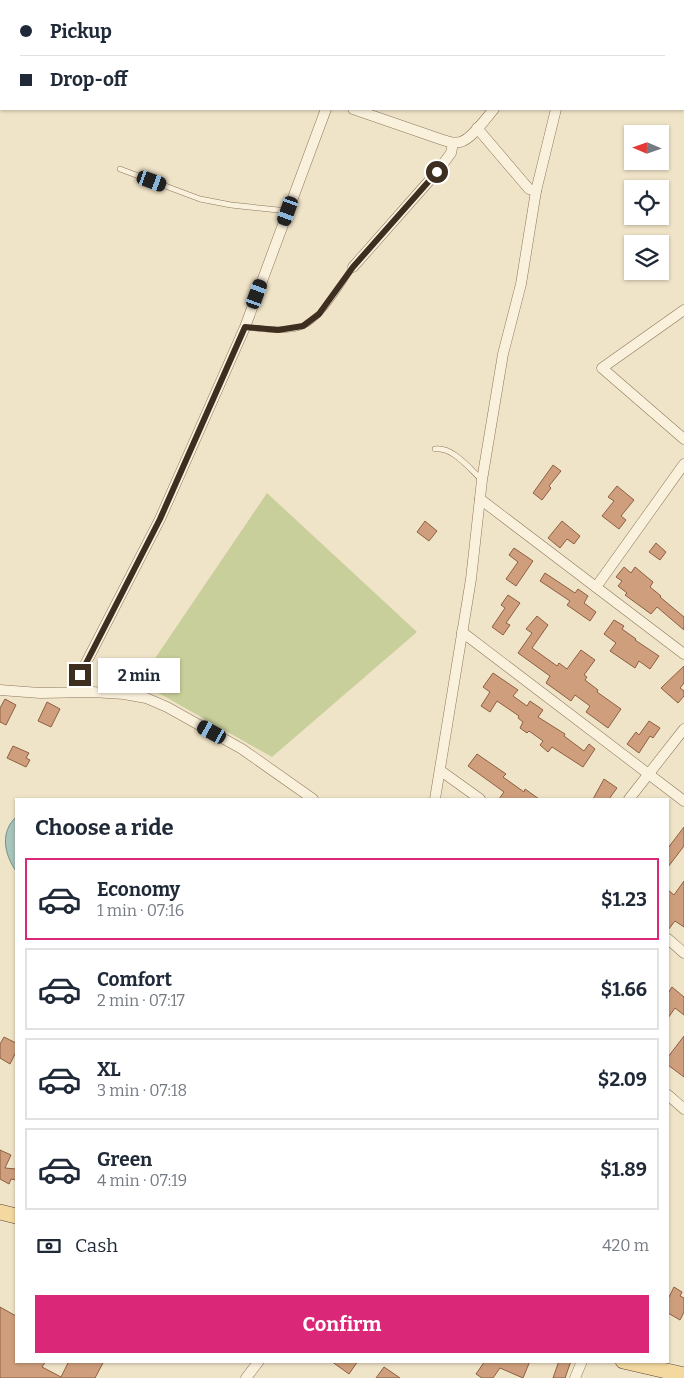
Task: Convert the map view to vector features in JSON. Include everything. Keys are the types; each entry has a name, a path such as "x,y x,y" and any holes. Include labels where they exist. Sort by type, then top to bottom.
{"main road":[{"path":"0,1212 15,1216"},
{"path":"645,1364 684,1375"}],"street":[{"path":"71,692 160,519 245,327 326,110"},
{"path":"356,110 453,143 462,142 493,110"},
{"path":"435,798 471,578 482,480 503,354 521,284 536,191 556,110"},
{"path":"477,128 529,188 536,191"},
{"path":"353,267 437,172 451,153 453,143"},
{"path":"684,310 602,368 684,439"},
{"path":"596,587 684,464"},
{"path":"480,500 684,654"},
{"path":"462,632 684,801"},
{"path":"0,690 40,693 124,694 146,698 167,707 242,749 313,798"},
{"path":"630,798 684,729"},
{"path":"440,771 479,798"},
{"path":"669,941 684,953"},
{"path":"669,1096 684,1109"},
{"path":"246,1378 257,1363"},
{"path":"575,1378 581,1363"}],"lane":[{"path":"120,169 200,199 231,205 288,211"},
{"path":"245,327 278,330 303,326 319,314 353,267"},
{"path":"435,449 441,448 452,452 482,480"}],"green space":[{"path":"267,493 417,632 272,757 139,682"}],"water":[{"path":"15,818 15,869 9,858 6,843 6,836"}],"building":[{"path":"553,465 561,471 549,486 551,488 542,500 533,493"},
{"path":"617,486 634,500 621,516 626,520 619,529 602,516 614,501 608,497"},
{"path":"425,521 437,531 429,541 417,532"},
{"path":"562,521 580,536 574,544 567,539 560,548 548,538"},
{"path":"656,543 666,552 660,560 649,552"},
{"path":"514,548 533,561 516,586 506,579 518,562 509,555"},
{"path":"624,567 631,573 635,567 653,582 650,587 684,617 684,630 657,607 651,614 625,595 627,593 618,586 622,581 616,577"},
{"path":"545,573 575,593 578,589 588,596 584,603 596,612 590,621 567,605 570,601 540,581"},
{"path":"508,595 520,603 506,623 510,625 503,635 492,627 505,608 501,605"},
{"path":"537,616 548,625 532,648 557,666 559,663 567,669 581,650 595,660 584,675 587,677 585,680 598,690 597,692 621,709 608,728 586,712 590,706 575,695 571,701 546,683 550,676 518,653 532,633 526,629"},
{"path":"614,620 624,626 622,629 635,640 659,656 650,669 639,661 635,668 610,651 616,643 604,634"},
{"path":"684,666 684,683 680,688 684,691 684,696 678,703 661,688"},
{"path":"493,673 518,690 513,696 527,706 530,701 543,710 538,717 565,734 564,736 584,751 589,744 595,749 583,767 552,747 548,752 540,745 543,741 529,731 527,733 520,728 523,722 518,718 519,716 497,701 490,712 481,706 490,692 483,687"},
{"path":"5,699 16,705 6,725 0,722 0,708"},
{"path":"47,702 60,709 51,727 38,721"},
{"path":"649,721 660,728 653,738 650,736 639,753 627,744 636,732 639,735"},
{"path":"13,746 29,753 26,758 30,760 26,767 7,758"},
{"path":"477,754 506,774 503,777 524,792 525,789 538,798 500,798 504,792 468,766"},
{"path":"604,779 617,788 610,798 594,798"},
{"path":"684,827 684,846 669,866 669,847"},
{"path":"684,881 684,927 675,921 669,929 669,891 674,895"},
{"path":"672,987 684,997 684,1015 675,1008 669,1017 669,992"},
{"path":"684,1036 684,1077 669,1066 669,1056"},
{"path":"4,1037 15,1042 15,1054 10,1064 0,1058 0,1044"},
{"path":"0,1150 11,1155 5,1168 15,1169 15,1180 11,1179 9,1184 0,1179"},
{"path":"674,1287 682,1292 680,1296 684,1298 684,1312 680,1320 669,1314 669,1297"},
{"path":"0,1307 15,1315 15,1363 45,1363 42,1367 61,1377 68,1363 103,1363 95,1378 0,1378"},
{"path":"334,1363 357,1363 349,1374"},
{"path":"484,1363 529,1363 523,1378 500,1368 493,1378 482,1378 476,1374"},
{"path":"558,1363 570,1363 565,1378 553,1378"},
{"path":"384,1367 400,1378 376,1378"}],"route":[{"path":"80,675 160,519 245,327 278,330 303,326 319,314 353,267 437,172"}]}
